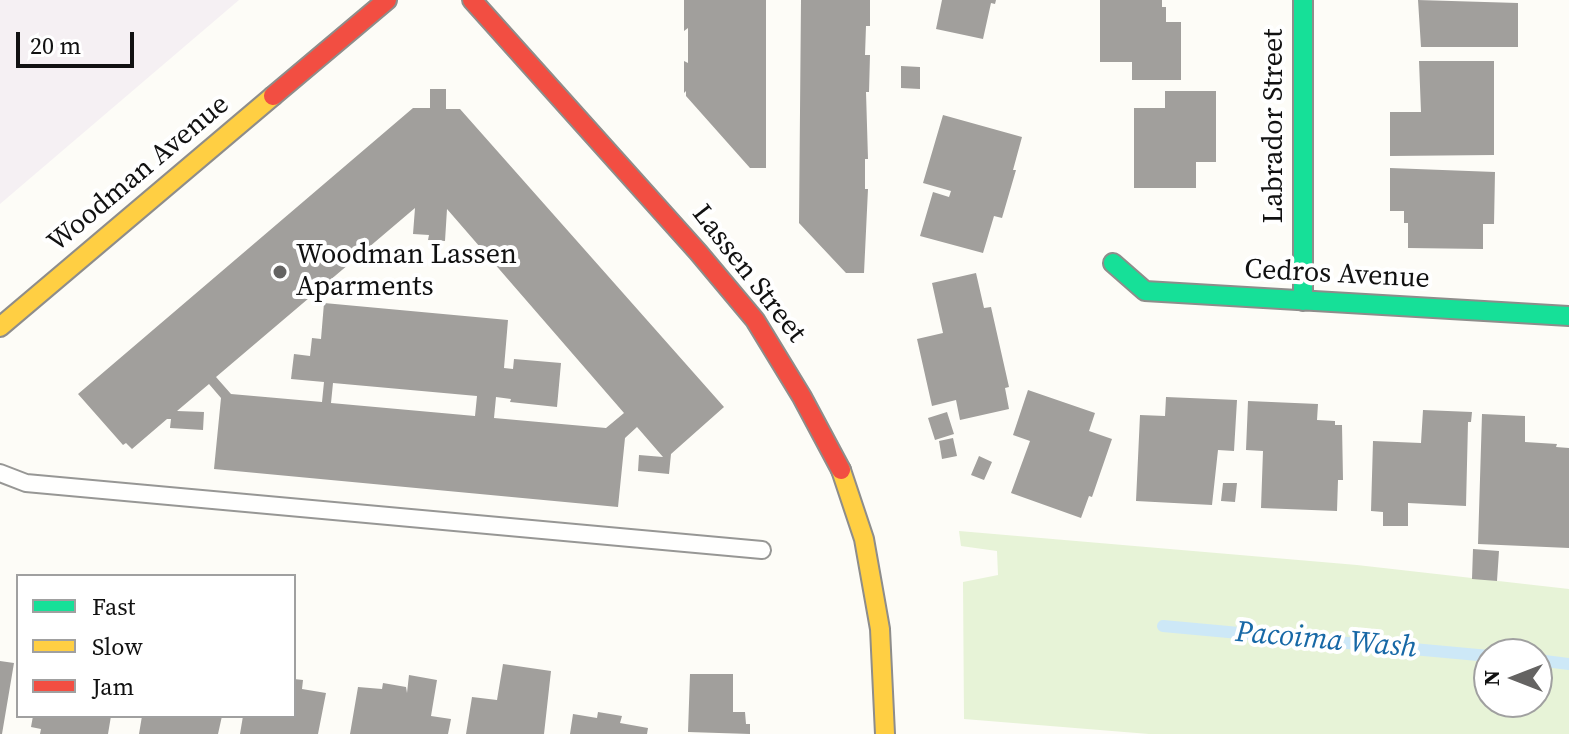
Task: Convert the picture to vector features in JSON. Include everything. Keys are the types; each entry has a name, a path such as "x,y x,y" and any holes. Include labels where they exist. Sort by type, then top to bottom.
{"main road":[{"name":"Woodman Avenue","path":"0,327 387,0"},
{"name":"Lassen Street","path":"472,0 755,320 802,397 840,468 864,539 880,629 885,734"},
{"name":"Labrador Street","path":"1303,0 1303,301"},
{"name":"Cedros Avenue","path":"1113,263 1145,291 1569,316"}],"lane":[{"path":"0,473 26,483 762,550"}],"shaded area":[{"path":"0,0 239,0 0,204"}],"green space":[{"path":"959,531 1357,565 1569,589 1569,734 1149,734 964,719 963,582 998,575 997,551 961,546"}],"building":[{"path":"684,0 766,0 766,168 750,168 686,96 686,91 684,93 688,28 684,31"},
{"path":"801,0 870,0 865,55 870,55 869,92 866,92 868,159 865,159 865,189 868,189 864,273 846,273 799,223"},
{"path":"942,0 996,0 995,4 991,3 983,39 936,29"},
{"path":"1100,0 1162,0 1162,7 1166,7 1166,22 1181,22 1181,80 1132,80 1132,62 1100,62"},
{"path":"1418,0 1518,3 1518,47 1421,47"},
{"path":"1419,61 1494,61 1494,155 1390,156 1390,112 1421,112"},
{"path":"901,66 920,67 920,89 901,88"},
{"name":"Woodman Lassen Aparments","path":"430,89 446,89 446,109 460,109 724,407 671,454 669,474 638,471 639,455 663,457 637,427 625,438 618,507 214,469 221,398 209,384 177,411 204,412 203,430 170,428 171,419 167,419 132,449 126,443 123,445 78,394 413,108 430,108","holes":["415,208 413,234 429,235 428,240 445,241 447,209 624,413 606,428 494,418 496,397 511,399 510,402 557,407 561,363 514,359 513,369 504,368 508,320 324,303 321,339 312,338 310,356 294,354 291,379 324,382 322,402 231,394 216,377","333,383 477,396 475,416 331,403"]},
{"path":"1165,91 1216,91 1216,162 1196,162 1196,188 1134,188 1134,108 1165,108"},
{"path":"943,115 1022,137 1002,218 994,216 983,253 920,236 933,192 949,197 951,191 923,183"},
{"path":"1390,168 1495,172 1494,224 1483,224 1483,249 1408,248 1408,223 1404,223 1404,211 1390,211"},
{"path":"976,273 984,308 991,307 1009,387 1005,388 1009,409 960,420 956,400 932,406 917,339 943,333 932,283"},
{"path":"1028,390 1095,413 1089,431 1112,439 1092,497 1089,496 1081,518 1011,493 1030,441 1013,435"},
{"path":"1166,397 1237,400 1234,451 1218,450 1212,505 1136,501 1140,415 1165,416"},
{"path":"1248,401 1318,404 1317,420 1335,421 1335,425 1342,425 1343,480 1338,480 1337,511 1261,508 1263,451 1246,450"},
{"path":"1423,410 1472,412 1471,422 1468,422 1466,506 1408,503 1408,526 1383,526 1383,512 1371,511 1373,441 1421,443"},
{"path":"947,412 954,434 935,440 928,418"},
{"path":"1482,414 1525,416 1525,442 1569,448 1569,548 1478,544"},
{"path":"953,438 957,456 942,459 939,441"},
{"path":"979,456 992,462 984,480 971,475"},
{"path":"1223,483 1237,483 1235,502 1221,501"},
{"path":"1473,549 1499,551 1497,581 1472,579"},
{"path":"0,661 14,663 2,734 0,734"},
{"path":"503,664 551,671 544,734 466,734 472,697 497,700"},
{"path":"690,674 733,674 733,712 745,712 750,734 688,732"},
{"path":"409,675 437,680 431,716 451,719 448,734 350,734 358,687 382,689 383,683 406,687 407,693"},
{"path":"296,679 303,680 302,689 326,693 318,734 240,734 243,718 296,718"},
{"path":"598,712 622,716 620,723 648,728 647,734 570,734 573,714 597,718"},
{"path":"33,718 111,718 108,734 40,734 41,729 31,727"},
{"path":"142,718 222,718 218,734 139,734"}],"waterway":[{"name":"Pacoima Wash","path":"1163,626 1473,655"},
{"name":"Pacoima Wash","path":"1553,662 1569,664"}],"traffic: fast":[{"path":"1303,0 1303,301"},
{"path":"1113,263 1145,291 1569,316"}],"traffic: slow":[{"path":"0,327 273,96"},
{"path":"841,470 864,539 880,629 885,734"}],"traffic: jam":[{"path":"273,96 387,0"},
{"path":"472,0 755,320 802,397 841,470"}],"place":[{"name":"Woodman Lassen Aparments","path":"280,272"}]}
